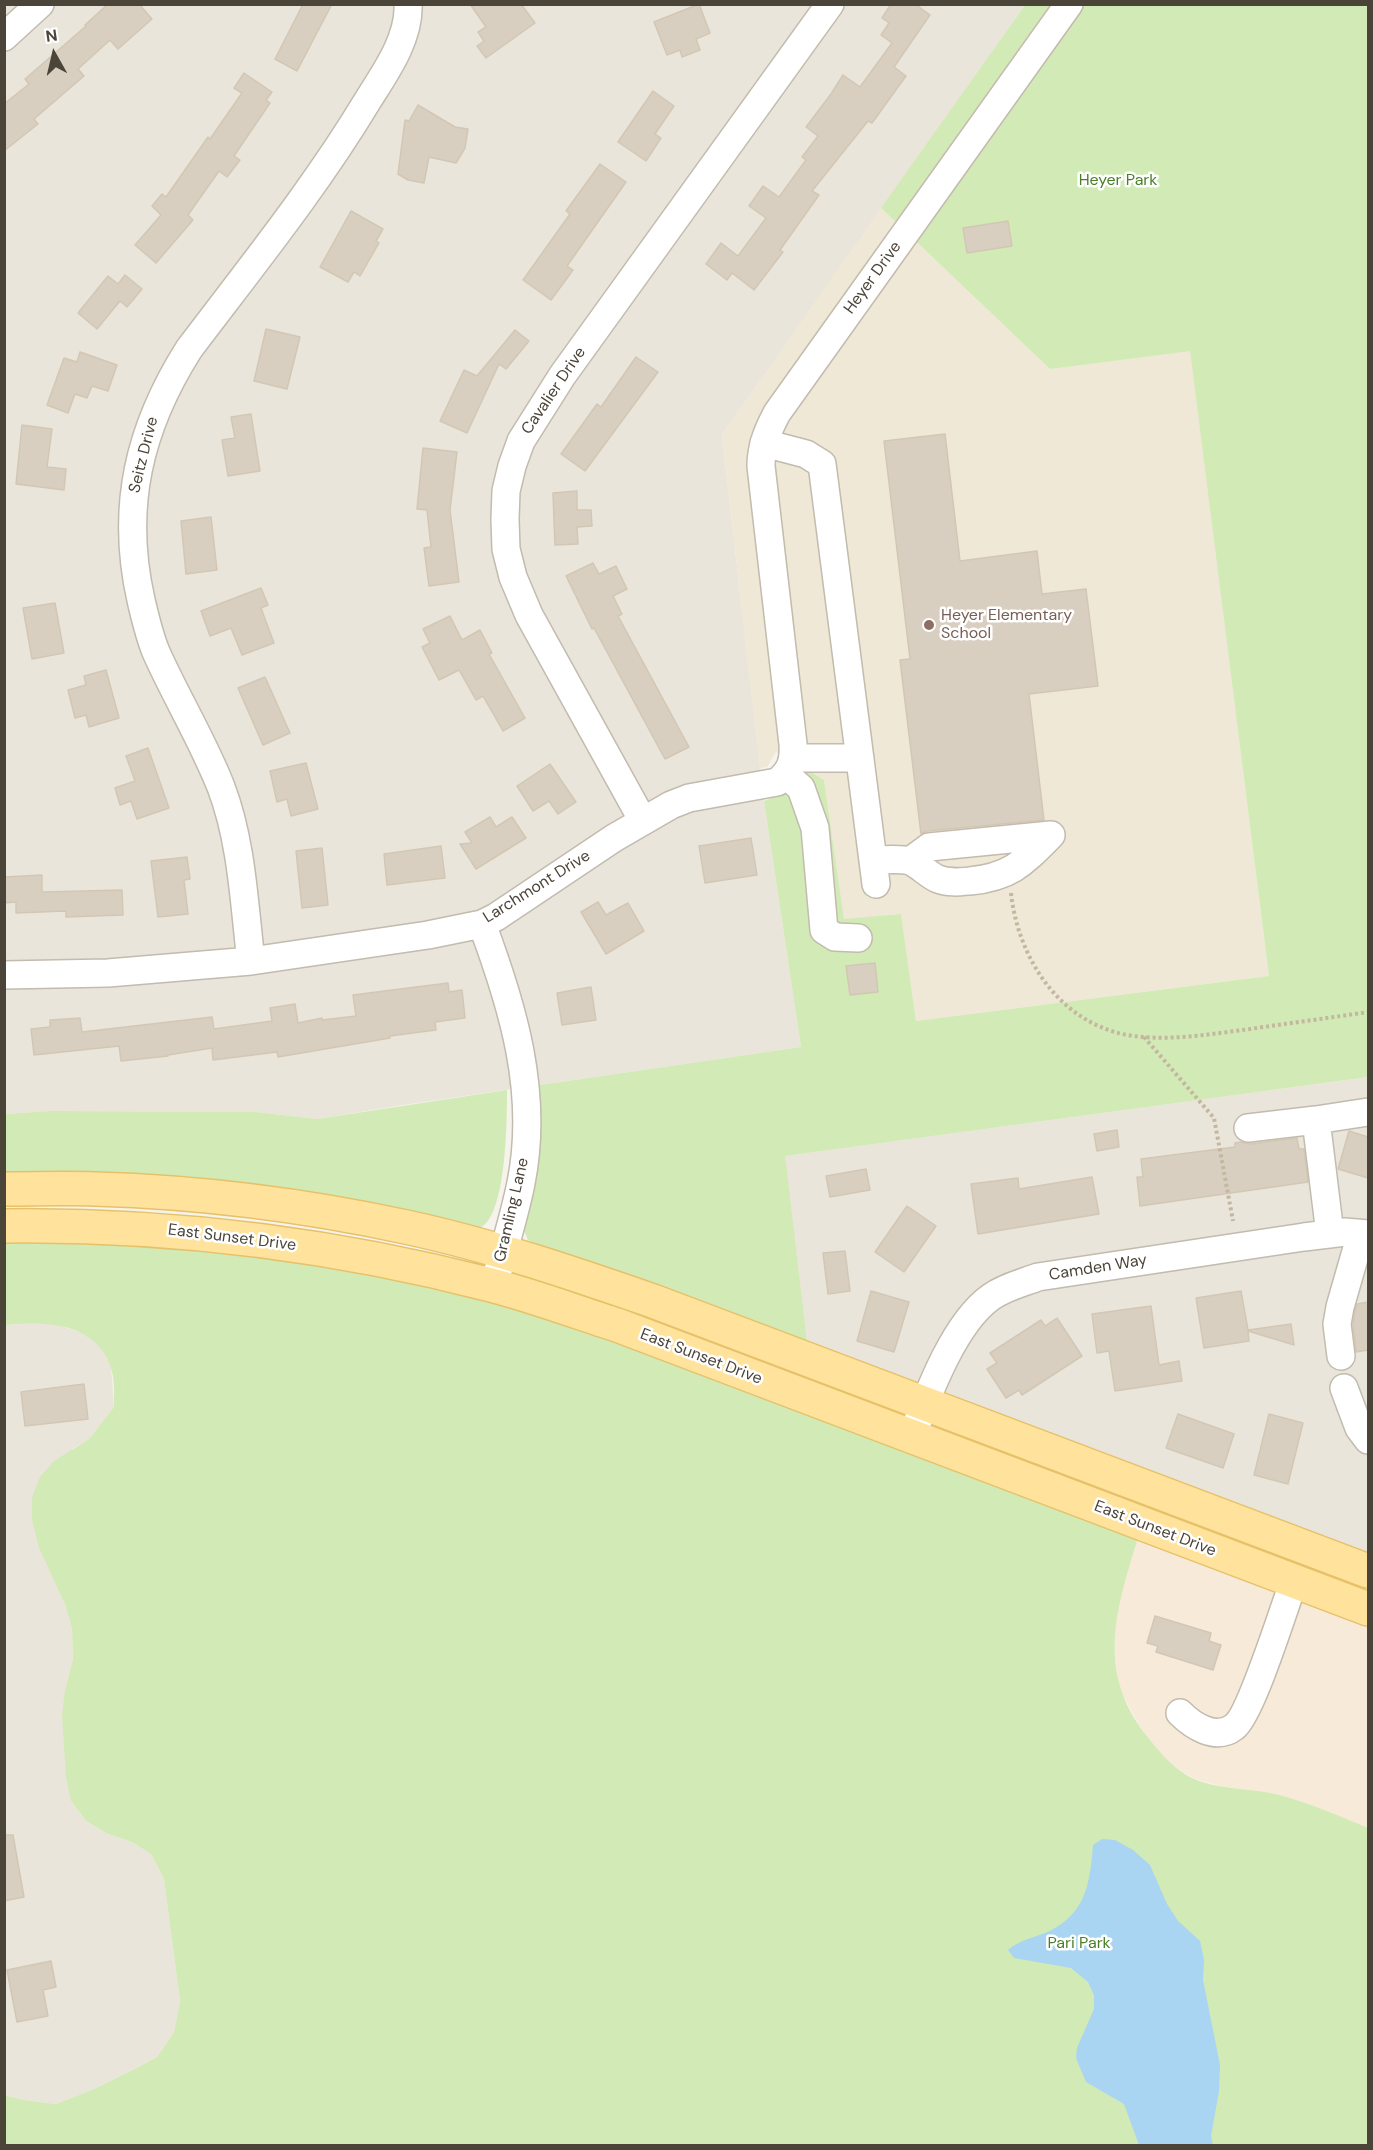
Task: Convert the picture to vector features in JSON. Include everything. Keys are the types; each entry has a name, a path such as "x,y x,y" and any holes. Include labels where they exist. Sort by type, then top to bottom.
{"main road":[{"path":"4,1189 94,1189 257,1202 406,1227 503,1252 653,1301 1368,1571"},
{"name":"East Sunset Drive","path":"4,1226 60,1225 164,1229 378,1258 494,1285 617,1325 1368,1609"}],"street":[{"path":"4,36 40,4"},
{"name":"Seitz Drive","path":"251,961 234,832 221,787 155,650 147,625 137,580 132,540 133,498 148,429 177,368 189,349 307,195 341,145 388,67 405,27 408,4"},
{"name":"Cavalier Drive","path":"643,821 529,615 513,577 506,549 505,519 512,466 521,441 562,376 677,213 830,4"},
{"name":"Heyer Drive","path":"790,767 774,580 760,466 764,443 777,413 1069,4"},
{"path":"764,443 806,454 822,464 875,872 910,861 929,847 1051,835 1025,861 1008,873 985,880 956,883 935,878 910,861"},
{"path":"858,938 835,938 824,930 814,828 801,788 790,767 860,758"},
{"name":"Larchmont Drive","path":"4,975 108,973 251,961 428,935 482,924 614,838 671,805 689,798 760,787 777,782 790,767"},
{"name":"Gramling Lane","path":"482,924 509,1000 518,1033 527,1118 522,1182 494,1285"},
{"path":"1248,1128 1368,1112"},
{"path":"1316,1120 1330,1234"},
{"name":"Camden Way","path":"912,1436 960,1329 975,1310 992,1296 1011,1286 1038,1278 1330,1234 1344,1232 1365,1234"},
{"path":"1341,1356 1337,1324 1340,1307 1365,1234"},
{"path":"1344,1388 1359,1428 1368,1440"},
{"path":"1180,1713 1192,1725 1216,1732 1233,1729 1240,1721 1252,1698 1294,1581"}],"path":[{"path":"1008,873 1011,901 1021,937 1032,963 1058,999 1093,1023 1126,1035 1143,1037 1203,1035 1368,1012"},
{"path":"1143,1037 1214,1118 1233,1221"}],"shaded area":[{"path":"5,5 1025,5 722,435 764,801 801,1047 317,1119 256,1112 50,1111 5,1114"},
{"path":"881,208 1050,369 1190,350 1269,976 916,1021 901,914 844,920 824,780 776,752 767,767 760,768 722,435"},
{"path":"1368,1077 1368,1554 807,1341 784,1156"},
{"path":"54,1324 86,1334 101,1347 111,1366 114,1407 89,1439 72,1449 54,1578 72,1629 73,1659 65,1690 71,1801 86,1821 108,1834 132,1842 151,1854 164,1879 180,2001 174,2032 157,2057 94,2089 56,2104 5,2095 4,1325"},
{"path":"1138,1538 1368,1625 1368,1828 1280,1796 1220,1786 1195,1779 1170,1764 1143,1732 1119,1688 1114,1650 1115,1622 1122,1588"}],"green space":[{"name":"Heyer Park","path":"1025,5 1368,5 1368,1077 785,1156 807,1341 660,1286 538,1245 528,1240 524,1230 539,1157 540,1085 801,1047 764,801 794,786 806,769 824,780 844,919 901,914 916,1021 1269,976 1190,351 1050,369 881,208"},
{"path":"507,1090 506,1143 500,1187 488,1221 479,1228 5,1173 5,1114 50,1111 256,1112 317,1119"},
{"name":"Pari Park","path":"5,1240 72,1240 260,1255 392,1277 535,1315 641,1351 1138,1538 1117,1617 1116,1667 1122,1691 1133,1715 1150,1740 1175,1767 1194,1779 1214,1785 1279,1795 1368,1828 1368,2145 5,2146 4,2095 56,2104 94,2089 157,2057 174,2032 180,2001 164,1879 151,1854 132,1842 108,1834 86,1821 71,1801 66,1777 62,1715 65,1690 73,1659 72,1629 65,1604 39,1548 32,1520 32,1497 40,1477 54,1461 89,1439 114,1407 112,1370 102,1351 80,1332 51,1325 5,1325"}],"water":[{"path":"1102,1839 1115,1840 1133,1850 1150,1865 1167,1904 1178,1921 1200,1941 1204,1960 1203,1980 1220,2065 1219,2091 1211,2136 1213,2145 1139,2145 1124,2104 1086,2082 1076,2058 1077,2048 1094,2009 1094,1995 1088,1982 1071,1968 1014,1958 1008,1950 1021,1942 1045,1933 1069,1918 1083,1898 1087,1886 1093,1845"}],"building":[{"path":"108,4 139,4 152,19 118,49 110,40 78,69 84,76 34,119 38,124 4,151 4,104 29,84 25,79"},
{"path":"303,4 332,4 297,71 275,59"},
{"path":"470,4 521,4 535,23 486,58 477,46 484,41 478,32 486,27"},
{"path":"699,4 710,33 696,39 700,50 682,57 680,50 667,55 654,22"},
{"path":"891,4 915,4 930,15 894,67 906,76 872,123 868,121 812,191 819,195 780,250 783,252 754,290 732,273 727,280 706,264 721,243 738,256 766,218 749,206 763,186 779,197 806,160 802,157 818,136 806,127 843,75 860,87 892,43 881,35 889,23 882,18"},
{"path":"244,73 272,92 266,100 270,103 234,156 240,160 227,177 219,171 188,215 193,220 156,263 135,245 161,215 152,206 162,194 166,197 242,93 234,88"},
{"path":"653,91 674,106 655,134 661,138 646,161 618,142"},
{"path":"418,105 455,127 468,129 465,148 456,163 429,157 424,183 408,180 398,174 405,120 409,121"},
{"path":"600,164 626,182 567,266 573,270 551,300 523,280 570,214 566,211"},
{"path":"351,211 383,229 376,241 379,243 360,276 354,272 348,282 320,267"},
{"path":"1008,221 1012,246 967,253 963,228"},
{"path":"125,275 142,289 127,307 120,301 97,329 78,313 108,276 118,284"},
{"path":"266,329 300,337 287,389 254,381"},
{"path":"515,330 529,341 506,369 499,364 467,433 440,421 464,370 477,376"},
{"path":"80,352 117,365 108,391 92,386 87,398 75,394 68,413 47,405 64,358 77,362"},
{"path":"636,357 658,372 585,471 561,454 597,404 601,407"},
{"path":"251,414 260,471 228,476 222,440 235,438 231,417"},
{"path":"22,425 52,429 47,467 66,469 64,490 16,484"},
{"path":"945,434 960,561 1037,551 1042,594 1086,589 1098,686 1029,694 1044,820 927,831 921,834 900,660 910,659 884,441"},
{"path":"423,448 457,452 450,510 459,582 429,586 424,548 431,547 427,510 417,509"},
{"path":"577,491 577,510 591,510 592,526 577,527 578,544 555,545 553,493"},
{"path":"211,517 217,570 186,574 181,521"},
{"path":"593,563 599,574 616,566 627,589 613,596 622,614 618,616 689,747 665,759 594,628 592,629 566,576"},
{"path":"261,588 268,605 261,608 274,643 242,655 231,628 210,636 201,611"},
{"path":"55,603 64,653 32,659 23,608"},
{"path":"450,616 462,640 480,630 492,653 489,654 525,718 503,731 483,696 476,700 459,670 439,680 422,647 430,643 423,629"},
{"path":"106,670 119,718 89,727 86,715 75,718 68,690 86,685 84,676"},
{"path":"265,677 290,733 263,745 238,688"},
{"path":"148,748 169,808 137,819 131,801 120,805 115,788 135,781 126,756"},
{"path":"306,763 318,809 291,816 287,799 277,802 270,771"},
{"path":"550,764 576,802 558,814 549,801 533,811 517,786"},
{"path":"490,817 496,827 512,817 526,838 476,869 460,844 472,843 465,832"},
{"path":"751,838 757,875 705,883 699,846"},
{"path":"441,846 445,878 387,885 384,854"},
{"path":"322,848 328,905 302,908 296,851"},
{"path":"187,857 190,879 184,880 188,914 158,917 151,861"},
{"path":"42,875 42,892 122,890 123,915 66,917 66,911 16,913 16,902 4,903 4,877"},
{"path":"598,902 606,915 628,903 644,931 606,954 581,912"},
{"path":"875,963 878,992 850,995 846,966"},
{"path":"448,983 449,992 462,990 465,1018 435,1022 436,1030 390,1036 390,1038 278,1057 277,1052 213,1060 212,1048 121,1061 119,1046 34,1055 31,1029 50,1027 50,1020 80,1018 82,1032 212,1017 214,1029 272,1021 270,1008 295,1004 298,1023 322,1018 322,1020 356,1016 353,995"},
{"path":"591,987 596,1020 562,1025 557,993"},
{"path":"1117,1130 1119,1147 1097,1151 1094,1134"},
{"path":"1349,1131 1368,1137 1368,1178 1338,1169"},
{"path":"1297,1138 1299,1149 1304,1149 1308,1182 1140,1206 1137,1177 1143,1177 1141,1159 1235,1147 1235,1143 1241,1142 1250,1144"},
{"path":"866,1169 870,1190 830,1197 826,1176"},
{"path":"1092,1177 1099,1214 978,1234 971,1184 1018,1178 1019,1189"},
{"path":"907,1206 936,1226 904,1272 875,1252"},
{"path":"845,1251 850,1291 828,1294 823,1253"},
{"path":"871,1291 909,1302 894,1352 857,1341"},
{"path":"1241,1291 1248,1330 1291,1324 1294,1345 1248,1331 1249,1341 1204,1348 1196,1298"},
{"path":"1368,1302 1368,1350 1356,1352 1353,1324 1355,1311 1357,1304"},
{"path":"1151,1306 1159,1365 1179,1361 1182,1381 1115,1391 1109,1351 1097,1353 1092,1314"},
{"path":"1057,1318 1082,1356 1022,1395 1019,1390 1006,1398 987,1369 997,1363 990,1353 1041,1320 1045,1326"},
{"path":"84,1384 88,1419 25,1426 21,1392"},
{"path":"1178,1414 1234,1434 1223,1468 1166,1448"},
{"path":"1269,1414 1303,1423 1288,1484 1254,1475"},
{"path":"1155,1616 1211,1633 1209,1641 1221,1645 1213,1670 1156,1652 1158,1646 1147,1643"},
{"path":"4,1835 13,1835 24,1897 4,1901"},
{"path":"51,1961 56,1987 43,1990 48,2016 17,2022 7,1970"}],"place":[{"name":"Heyer Elementary School","path":"929,625"}]}
